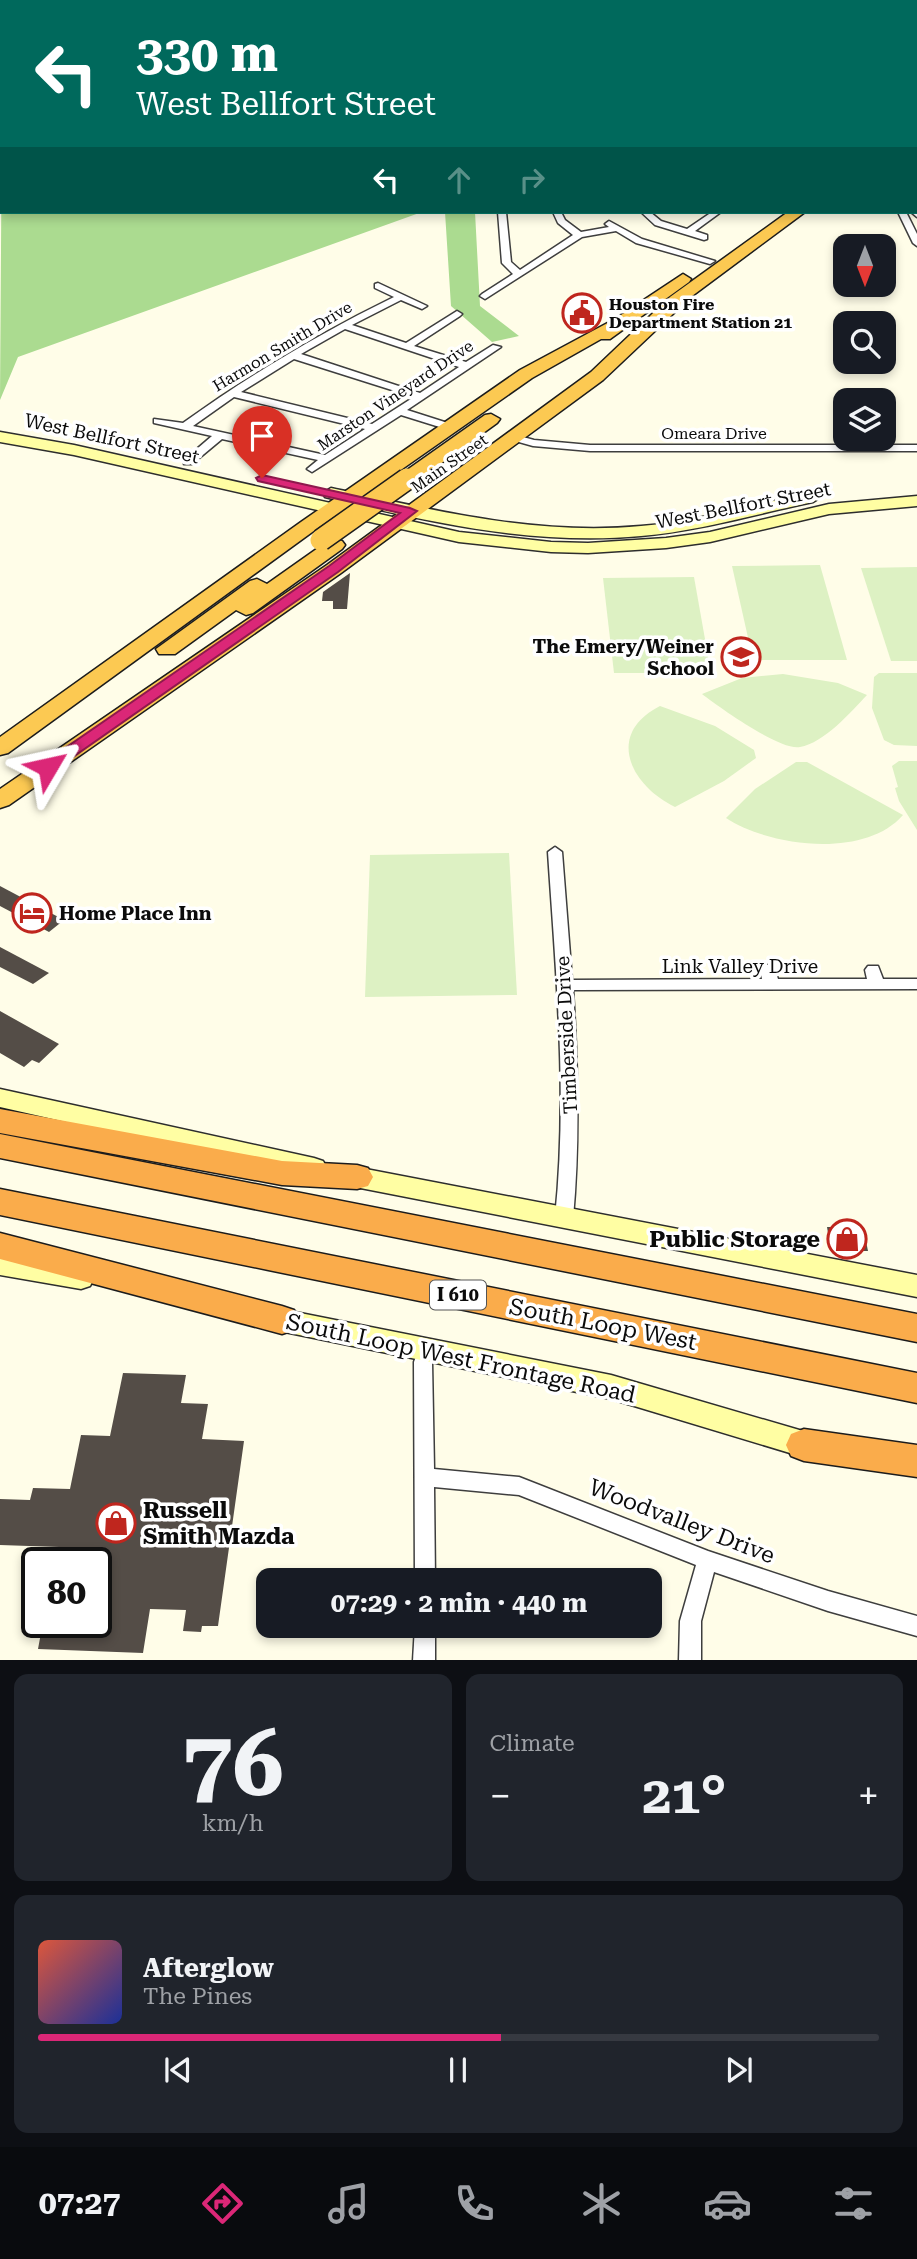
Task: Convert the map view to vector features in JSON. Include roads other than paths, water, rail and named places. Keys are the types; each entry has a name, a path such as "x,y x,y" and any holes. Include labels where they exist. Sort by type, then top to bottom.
{"highway":[{"name":"Main Street","path":"420,486 617,324 775,214"},
{"name":"Main Street","path":"0,763 330,540 420,486 794,214"},
{"path":"382,475 384,487 409,496 420,486 512,437 597,376 689,290"},
{"path":"0,800 330,540 341,503 526,374 617,324"},
{"path":"0,748 330,540 402,517 420,486"},
{"name":"Main Street","path":"0,789 330,540"},
{"path":"0,1121 282,1174 357,1177"},
{"path":"0,1146 917,1328"},
{"name":"South Loop West","path":"0,1202 917,1388"},
{"path":"0,1246 282,1320"},
{"path":"804,1445 917,1461"}],"main road":[{"name":"West Bellfort Street","path":"0,424 32,436 341,503 504,544 588,541 666,543 859,505 917,501"},
{"name":"West Bellfort Street","path":"0,437 32,436"},
{"name":"West Bellfort Street","path":"588,541 676,527 821,496 862,490 917,487"},
{"path":"745,512 758,525"},
{"path":"0,1098 357,1177 917,1286"},
{"name":"South Loop West Frontage Road","path":"0,1264 145,1290 427,1351 611,1387 804,1445 917,1474"}],"street":[{"path":"502,214 507,264 518,274"},
{"path":"558,214 561,221 576,233"},
{"path":"647,214 658,223 704,237"},
{"path":"687,233 715,214"},
{"path":"903,214 917,243"},
{"path":"485,296 576,233 610,225 649,244 710,261"},
{"path":"378,286 422,306"},
{"name":"Harmon Smith Drive","path":"185,427 231,393 342,325 400,297"},
{"path":"407,346 457,314"},
{"path":"342,325 467,366"},
{"name":"Marston Vineyard Drive","path":"312,469 496,346"},
{"path":"293,355 421,396"},
{"path":"231,393 374,428"},
{"path":"397,412 448,429"},
{"path":"158,421 327,459"},
{"path":"182,468 220,435"},
{"name":"Omeara Drive","path":"512,437 533,443 590,448 917,448"},
{"name":"Timberside Drive","path":"555,852 570,1115 569,1175 564,1218"},
{"name":"Link Valley Drive","path":"564,985 769,977 875,977 917,984"},
{"path":"425,1568 424,1358 427,1351"},
{"name":"Woodvalley Drive","path":"426,1477 519,1486 708,1560 828,1601 917,1626"},
{"path":"690,1660 687,1636 692,1605 708,1560"},
{"path":"425,1638 425,1660"}],"place":[{"name":"Houston Fire Department Station 21","path":"582,313"},
{"name":"The Emery/Weiner School","path":"741,657"},
{"name":"Home Place Inn","path":"32,913"},
{"name":"Public Storage","path":"847,1239"},
{"name":"Russell Smith Mazda","path":"116,1523"}]}
